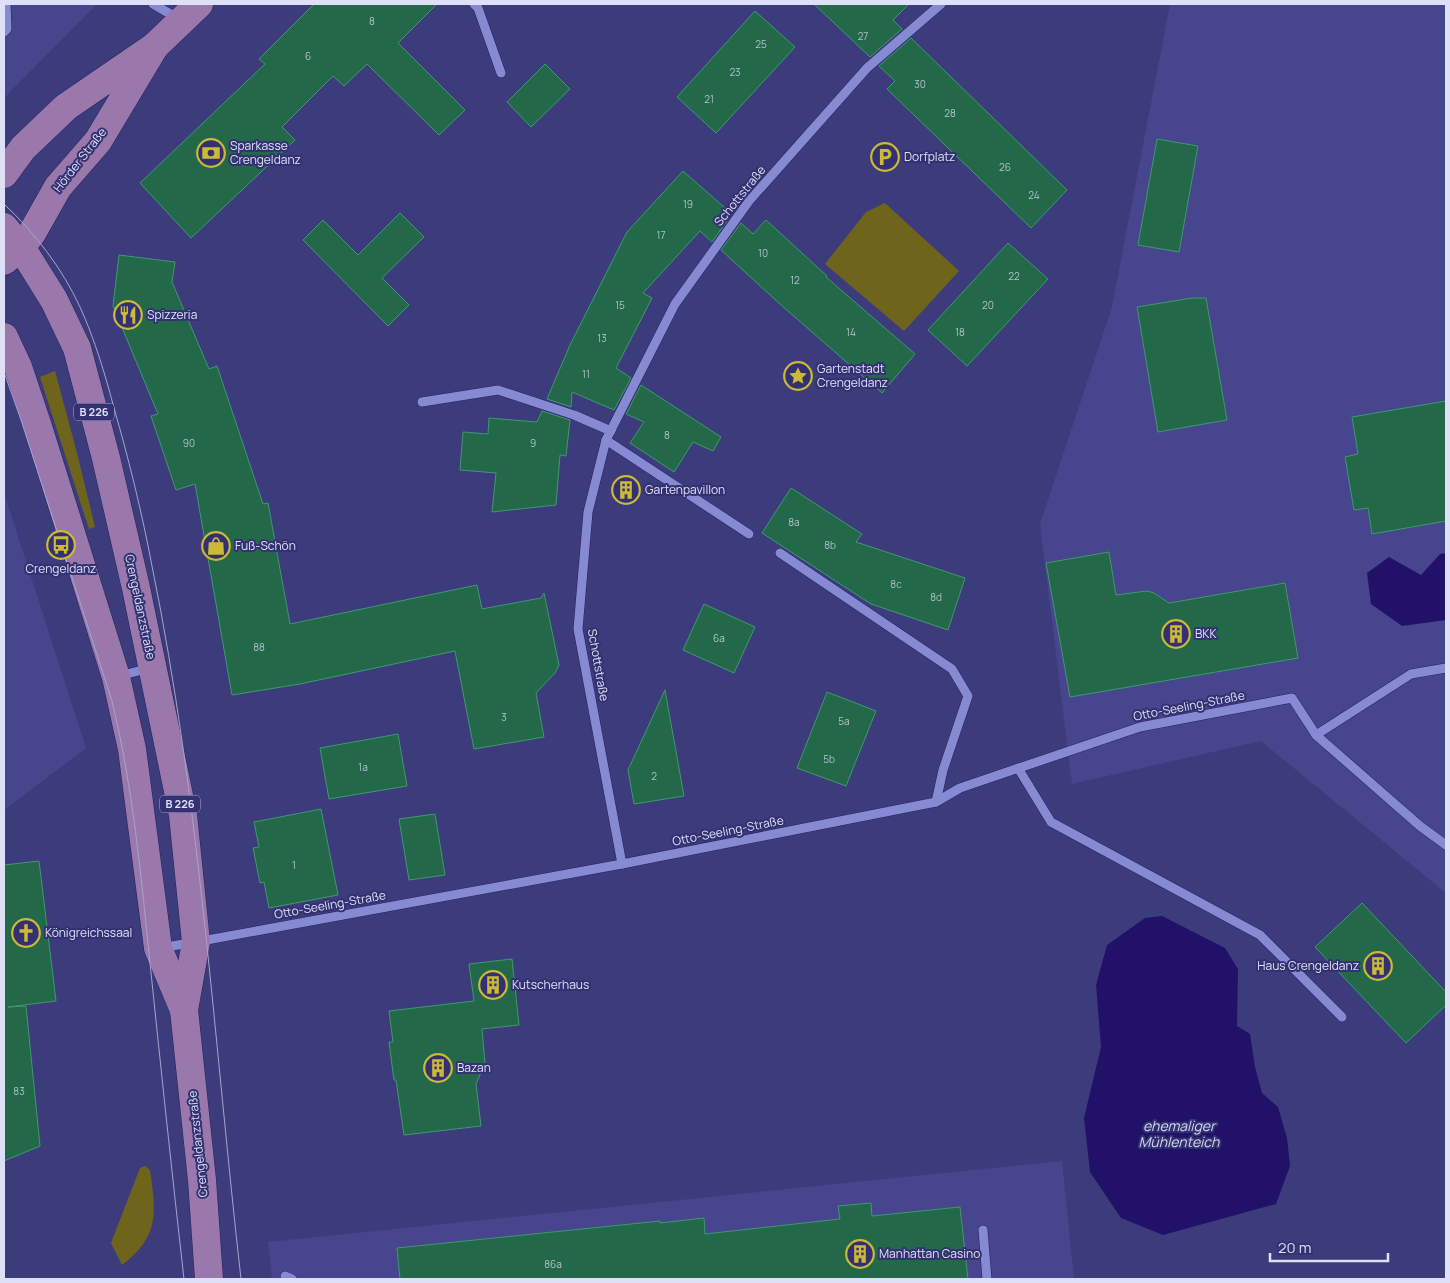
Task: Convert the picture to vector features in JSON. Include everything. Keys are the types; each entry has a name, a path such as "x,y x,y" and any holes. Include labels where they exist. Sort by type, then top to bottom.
{"main road":[{"name":"Hörder Straße","path":"4,174 23,148 66,106 154,46 190,12"},
{"name":"Hörder Straße","path":"10,245 32,233 58,187 98,141 154,46"},
{"name":"Crengeldanzstraße","path":"10,245 54,300 77,348 106,458 136,588 183,815 196,942 184,1010 202,1180 209,1279"},
{"name":"Crengeldanzstraße","path":"4,337 18,367 38,427 116,677 132,749 158,948 184,1010"}],"street":[{"path":"4,32 7,29 6,4"},
{"path":"153,4 190,12"},
{"path":"474,4 478,8 501,73"},
{"name":"Schottstraße","path":"622,864 578,629 588,512 606,440 675,304 749,201 867,68 941,4"},
{"path":"422,402 498,390 574,415 611,430"},
{"path":"606,440 749,534"},
{"path":"780,553 952,669 968,696 943,770 936,802"},
{"path":"116,677 153,668"},
{"path":"1446,668 1411,674 1316,735 1420,826 1446,845"},
{"name":"Otto-Seeling-Straße","path":"158,948 622,864 936,802 960,788 1140,728 1292,698 1316,735"},
{"path":"1018,768 1051,822 1260,935 1342,1017"},
{"path":"983,1230 987,1279"}],"shaded area":[{"path":"4,4 97,4 4,98"},
{"path":"1170,4 1446,4 1446,893 1261,741 1072,784 1040,524 1112,307"},
{"path":"885,203 959,271 904,331 825,264 866,212"},
{"path":"55,371 95,527 89,529 40,377"},
{"path":"4,493 86,748 4,810"},
{"path":"1062,1161 1074,1279 272,1279 268,1242"},
{"path":"145,1166 150,1170 154,1199 152,1223 149,1234 143,1244 122,1265 111,1243 140,1168"}],"water":[{"path":"1446,553 1446,620 1402,626 1371,604 1367,573 1389,557 1421,575 1440,554"},
{"name":"ehemaliger Mühlenteich","path":"1162,916 1225,948 1238,969 1237,1026 1250,1034 1255,1067 1262,1093 1278,1107 1287,1138 1290,1166 1276,1204 1163,1235 1121,1218 1090,1172 1084,1118 1101,1047 1096,985 1107,945 1145,918"}],"building":[{"path":"314,4 437,4 398,43 465,110 439,135 367,64 344,86 333,76 282,127 295,140 191,238 140,183 265,64 259,59"},
{"path":"814,4 909,4 893,20 902,29 870,57"},
{"path":"755,11 795,47 716,133 677,97"},
{"path":"911,38 1067,190 1031,228 887,89 895,81 879,66"},
{"path":"545,64 570,89 531,127 507,102"},
{"path":"1157,139 1198,146 1179,252 1138,245"},
{"path":"683,171 732,214 712,242 700,231 643,293 652,298 616,368 631,378 614,410 572,392 571,407 547,399 570,345 627,232"},
{"path":"400,213 424,237 382,278 409,305 388,326 303,240 323,220 358,255"},
{"path":"766,220 826,277 915,354 882,393 721,250 741,223 753,234"},
{"path":"1008,243 1048,279 967,366 928,330"},
{"path":"119,255 175,262 172,282 209,369 217,366 263,504 268,503 290,624 477,585 482,609 541,598 544,593 559,665 555,673 536,693 544,737 474,749 455,651 300,684 232,695 195,484 176,490 151,416 158,414 113,306"},
{"path":"1192,298 1206,298 1227,420 1158,432 1137,307"},
{"path":"641,385 721,437 713,451 693,442 674,472 630,443 644,422 626,414"},
{"path":"1446,401 1446,521 1372,534 1368,508 1354,510 1345,457 1358,454 1352,417"},
{"path":"542,411 570,420 566,456 560,455 556,505 492,512 496,473 460,470 463,432 488,434 489,418 537,422"},
{"path":"791,488 862,534 856,542 965,578 948,630 871,604 762,533"},
{"name":"BKK","path":"1109,552 1116,595 1147,591 1154,593 1169,603 1285,583 1298,658 1070,697 1046,563"},
{"path":"704,604 755,627 734,673 683,650"},
{"path":"665,690 684,796 634,804 628,770"},
{"path":"827,692 876,711 846,786 797,768"},
{"path":"398,734 407,786 329,799 320,748"},
{"path":"321,809 338,895 269,908 264,882 260,883 253,848 259,847 254,822"},
{"path":"435,814 445,875 409,880 399,819"},
{"path":"39,861 56,1001 8,1007 26,1006 40,1146 4,1161 4,865"},
{"name":"Haus Crengeldanz","path":"1362,903 1446,992 1446,1005 1406,1043 1315,947"},
{"name":"Bazan","path":"512,959 519,1025 482,1029 485,1063 476,1084 481,1126 404,1135 389,1042 393,1042 389,1011 474,1001 469,964"},
{"path":"871,1203 872,1216 960,1207 968,1279 400,1279 397,1248 704,1218 705,1234 840,1219 838,1206"}],"tram line":[{"path":"4,204 47,252 73,293 85,319 107,383 144,526 168,654 194,832 241,1279"},
{"path":"4,372 112,701 126,766 140,865 184,1279"}],"place":[{"name":"Sparkasse Crengeldanz","path":"211,153"},
{"name":"Dorfplatz","path":"885,157"},
{"name":"Spizzeria","path":"128,315"},
{"name":"Gartenstadt Crengeldanz","path":"798,376"},
{"name":"Gartenpavillon","path":"626,490"},
{"name":"Crengeldanz","path":"61,545"},
{"name":"Fuß-Schön","path":"216,546"},
{"name":"BKK","path":"1176,634"},
{"name":"Königreichssaal","path":"26,933"},
{"name":"Haus Crengeldanz","path":"1378,966"},
{"name":"Kutscherhaus","path":"493,985"},
{"name":"Bazan","path":"438,1068"},
{"name":"Manhattan Casino","path":"860,1254"}]}
